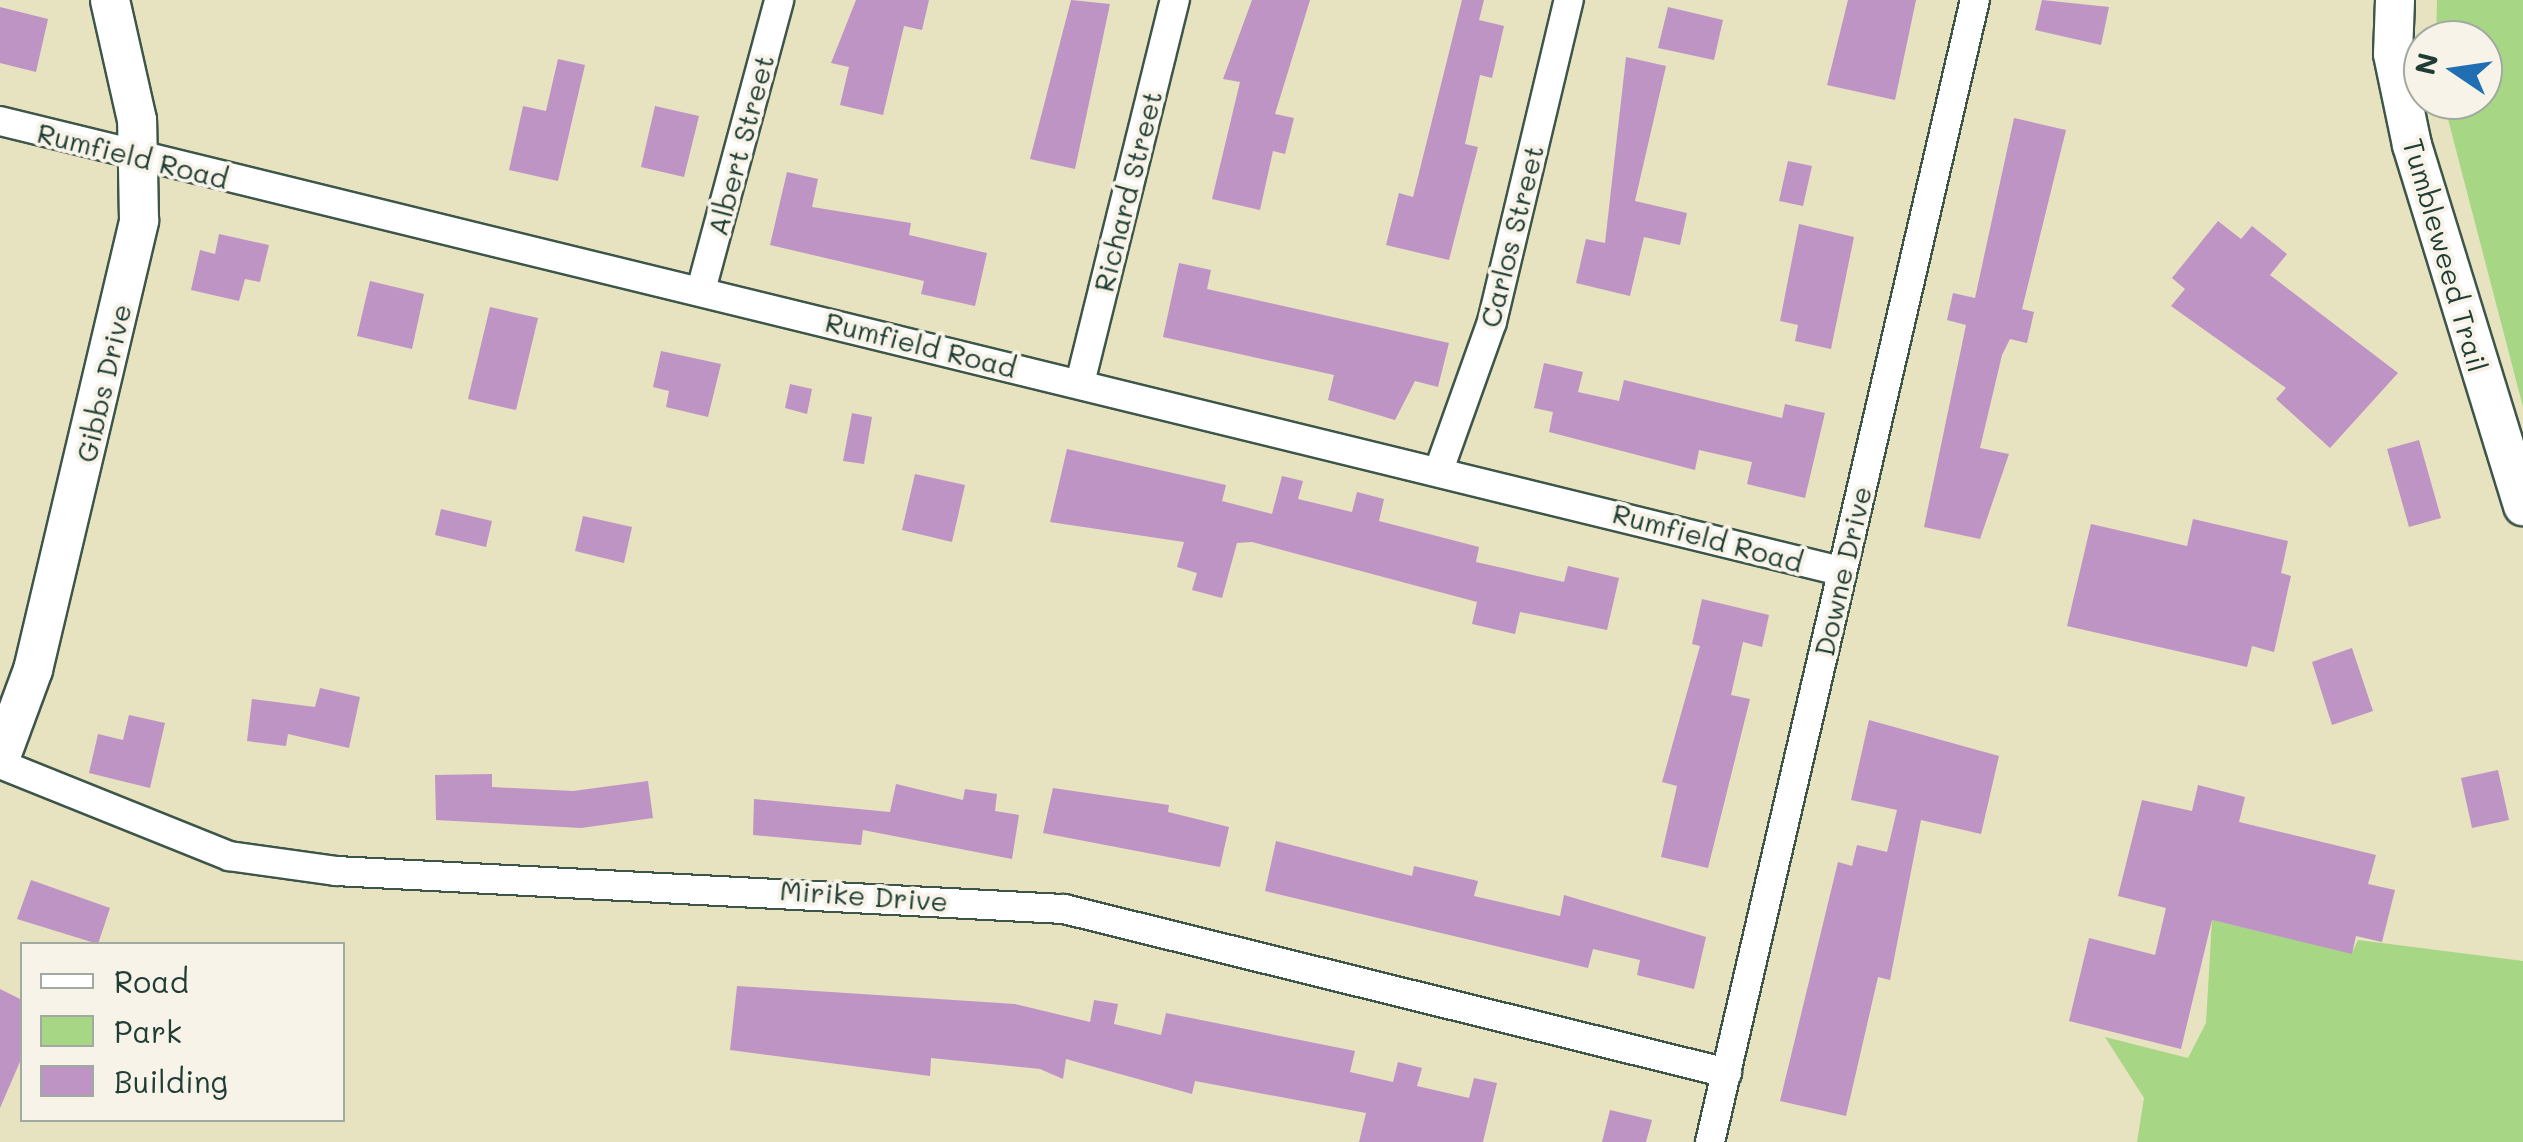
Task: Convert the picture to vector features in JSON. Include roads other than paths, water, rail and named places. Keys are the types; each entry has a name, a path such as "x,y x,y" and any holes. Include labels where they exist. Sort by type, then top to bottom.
{"street":[{"name":"Gibbs Drive","path":"0,762 32,670 139,220 140,159 110,0"},
{"name":"Albert Street","path":"700,290 779,0"},
{"name":"Richard Street","path":"1080,382 1175,0"},
{"name":"Carlos Street","path":"1440,468 1492,322 1569,0"},
{"name":"Downe Drive","path":"1710,1142 1974,0"},
{"name":"Tumbleweed Trail","path":"2396,0 2393,54 2412,145 2523,506"},
{"name":"Rumfield Road","path":"0,121 140,159 1440,468 1841,571"},
{"name":"Mirike Drive","path":"0,762 229,856 336,870 1064,909 1727,1073"}]}
